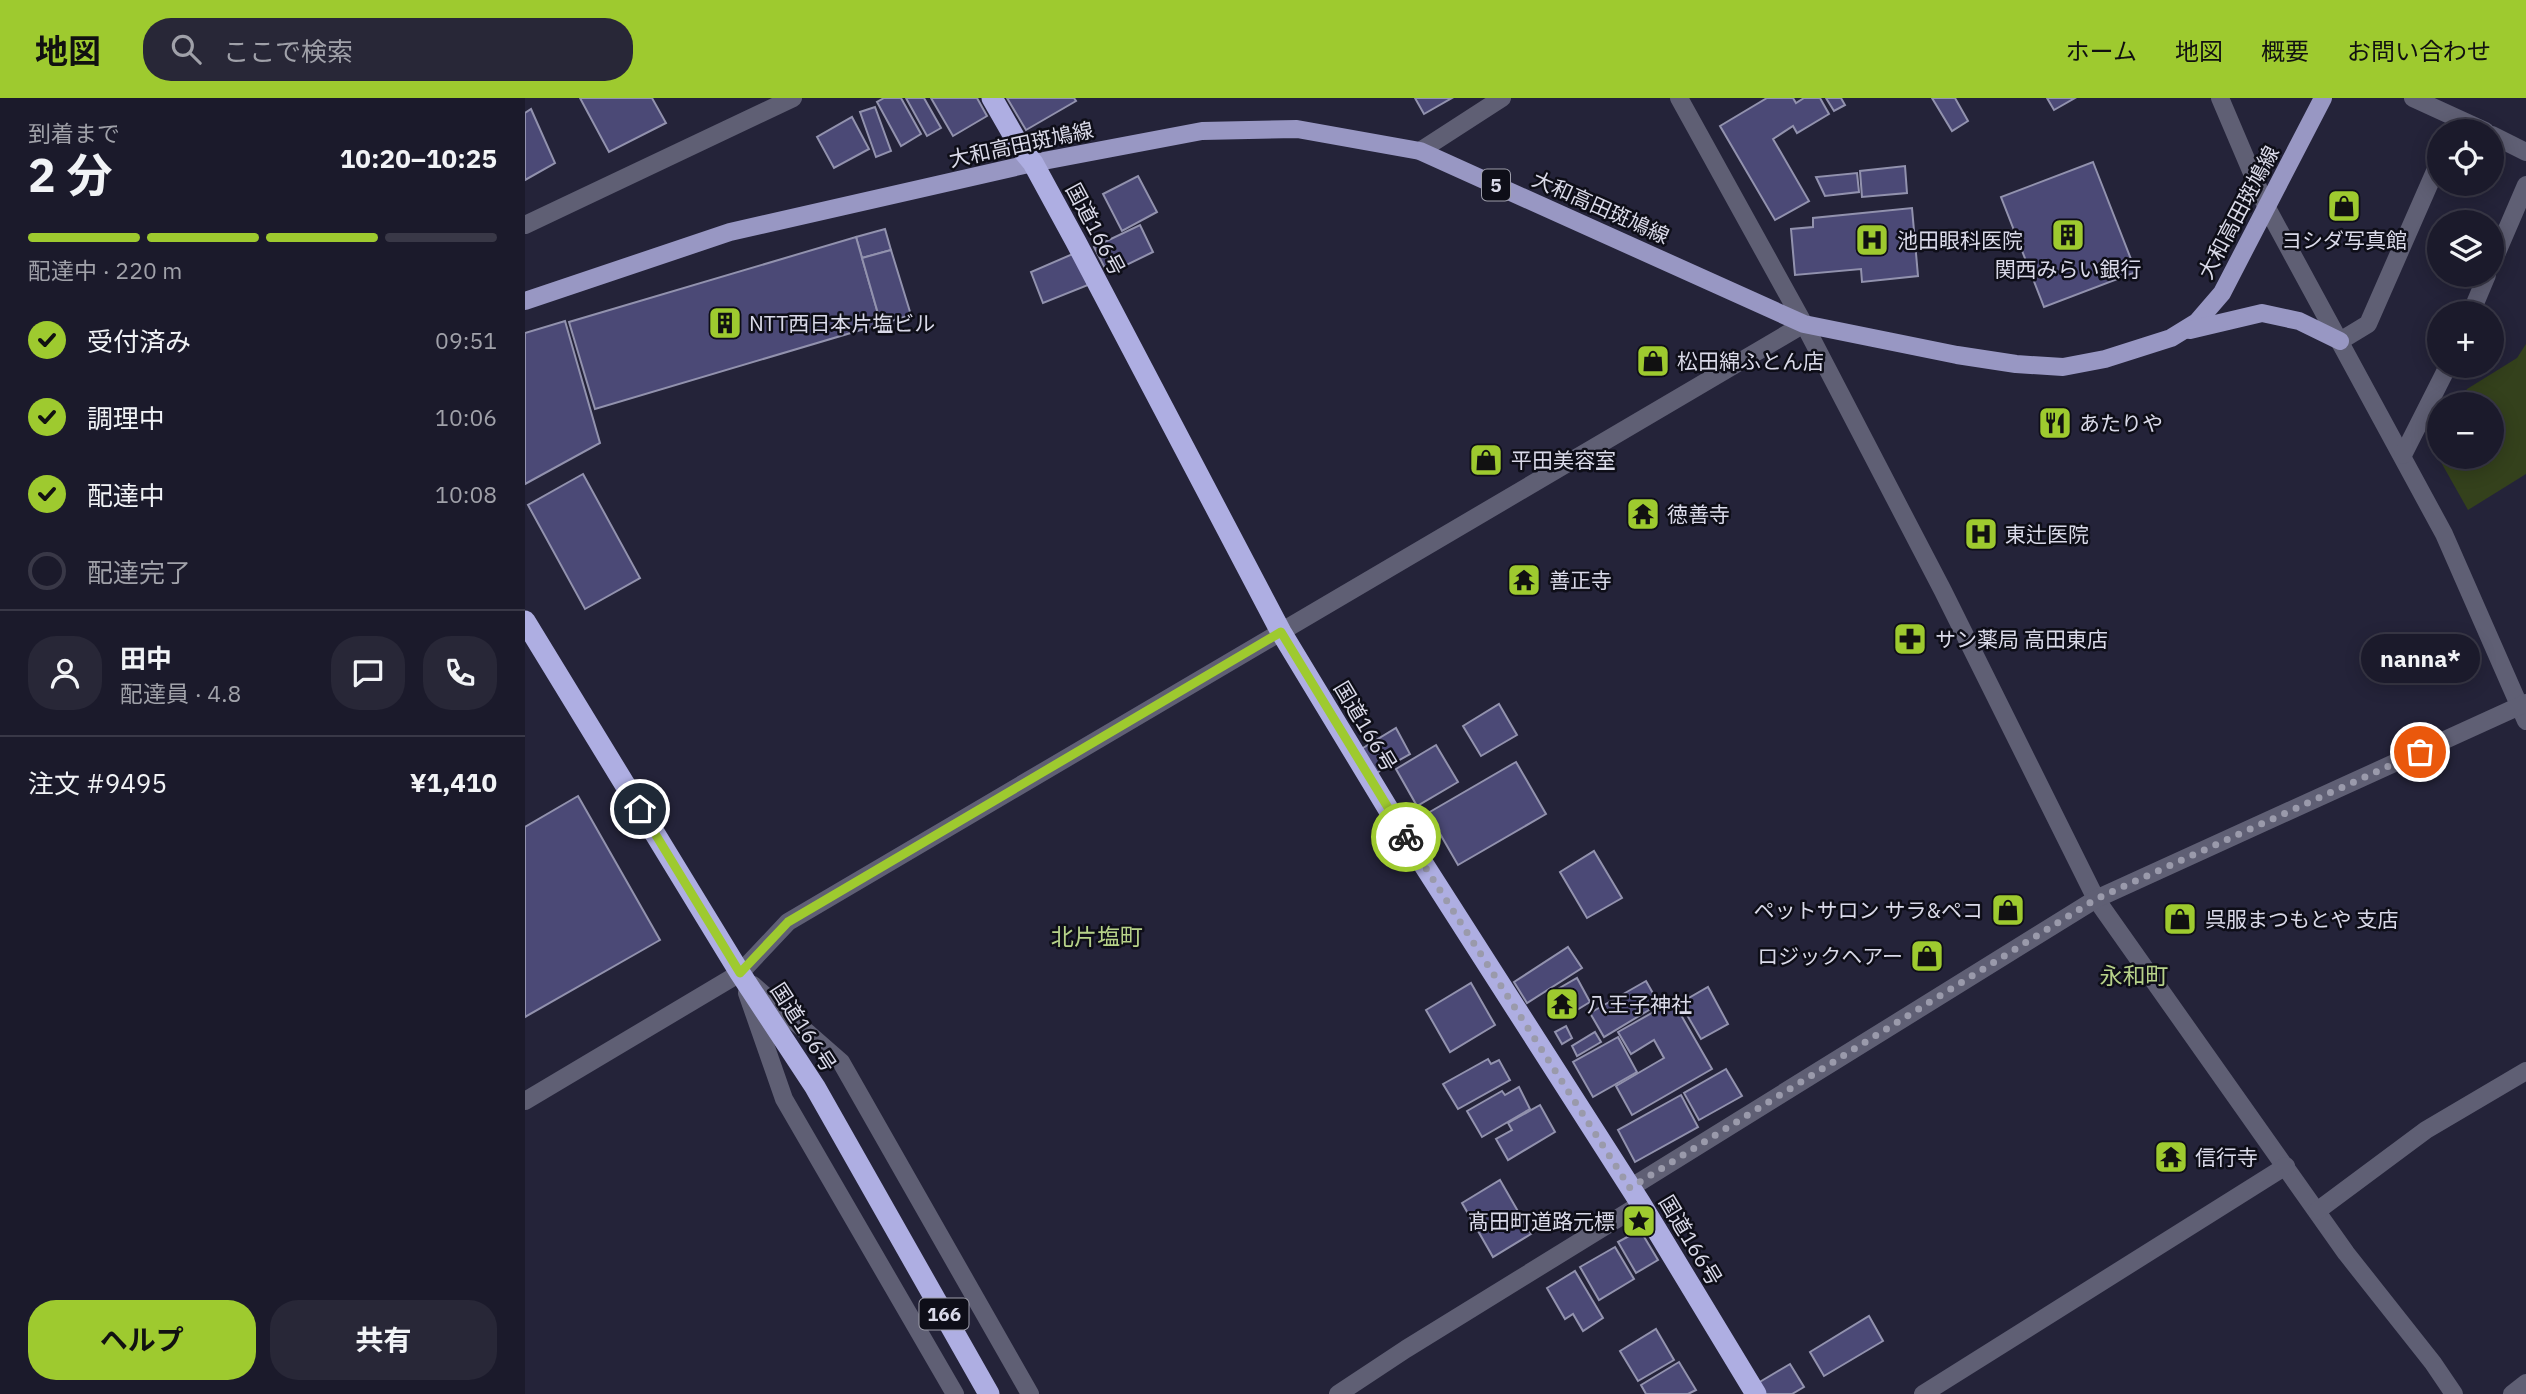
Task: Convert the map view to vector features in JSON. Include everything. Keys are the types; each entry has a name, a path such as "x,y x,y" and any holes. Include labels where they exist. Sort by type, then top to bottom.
{"highway":[{"name":"国道166号","path":"992,98 1020,147 1033,163 1281,632 1390,813 1635,1196 1756,1394"},
{"name":"国道166号","path":"525,621 740,973 815,1087 989,1394"}],"main road":[{"name":"大和高田斑鳩線","path":"525,301 730,232 1033,163 1202,131 1297,129 1420,150 1804,324 1957,355 2063,367 2105,359 2185,332 2222,293 2323,98"},
{"path":"2185,332 2262,313 2299,321 2340,341"}],"street":[{"path":"525,225 793,98"},
{"path":"1420,150 1502,98"},
{"path":"1679,98 1804,324 1943,591 2096,899 2346,1252 2454,1394"},
{"path":"1338,1394 1635,1196 2096,899 2524,710 2444,534 2266,206 2220,98"},
{"path":"2413,98 2446,119"},
{"path":"2504,141 2526,152"},
{"path":"2504,236 2526,186"},
{"path":"2340,341 2368,324 2427,189"},
{"path":"525,1101 740,973 788,922 1804,324"},
{"path":"2403,455 2442,378"},
{"path":"740,973 784,1099 955,1394"},
{"path":"740,973 841,1062 1030,1394"},
{"path":"2317,1211 2426,1130 2526,1071"},
{"path":"1923,1394 2286,1167"},
{"path":"2512,1394 2526,1383"}],"green space":[{"path":"2526,344 2526,474 2468,510 2445,469 2504,469 2504,392 2465,392 2485,378 2504,378 2504,366 2517,358"}],"building":[{"path":"580,98 652,98 666,123 609,152"},
{"path":"884,98 901,98 921,134 901,146 877,102"},
{"path":"906,98 924,98 941,128 927,136"},
{"path":"931,98 977,98 987,116 953,136"},
{"path":"1007,98 1074,98 1076,101 1026,130"},
{"path":"1415,98 1452,98 1424,114"},
{"path":"1767,98 1793,98 1796,103 1804,98 1820,98 1829,114 1797,133 1793,126 1773,139 1809,201 1775,220 1720,126"},
{"path":"1826,98 1841,98 1845,105 1834,111"},
{"path":"1932,98 1955,98 1968,121 1952,131"},
{"path":"2047,98 2075,98 2054,110"},
{"path":"875,107 891,151 876,157 860,112"},
{"path":"531,109 555,163 525,180 525,113"},
{"path":"852,117 869,149 834,168 817,137"},
{"name":"関西みらい銀行","path":"2093,162 2136,272 2044,307 2001,197"},
{"path":"1905,166 1907,193 1862,197 1860,171"},
{"path":"1857,173 1859,192 1825,196 1816,177"},
{"path":"1138,176 1157,212 1122,231 1103,194"},
{"path":"1912,208 1918,276 1862,282 1861,269 1795,275 1791,229 1813,227 1813,218"},
{"path":"1140,225 1153,252 1108,274 1094,247"},
{"path":"885,229 891,250 862,258 856,237"},
{"name":"NTT西日本片塩ビル","path":"856,237 881,324 595,409 569,322"},
{"path":"891,250 911,315 881,324 862,258"},
{"path":"1075,253 1088,285 1043,303 1031,272"},
{"path":"565,321 600,443 525,484 525,333"},
{"path":"583,474 640,578 585,609 528,505"},
{"path":"1499,704 1517,735 1481,756 1463,726"},
{"path":"1396,728 1410,754 1373,775 1358,751"},
{"path":"1436,745 1458,782 1417,806 1396,769"},
{"path":"1516,762 1546,814 1458,865 1428,813"},
{"path":"578,796 660,940 525,1017 525,827"},
{"path":"1594,851 1622,898 1587,918 1560,872"},
{"path":"1568,947 1582,968 1527,1003 1514,982"},
{"path":"1577,978 1590,1002 1570,1014 1556,990"},
{"path":"1646,981 1659,1004 1604,1037 1590,1013"},
{"path":"1471,983 1495,1025 1450,1052 1426,1010"},
{"path":"1708,987 1728,1024 1701,1039 1680,1003"},
{"path":"1673,1001 1712,1069 1632,1115 1616,1086 1664,1058 1654,1040 1631,1054 1618,1032"},
{"path":"1566,1026 1572,1038 1562,1044 1555,1032"},
{"path":"1595,1032 1601,1042 1577,1056 1572,1046"},
{"path":"1618,1037 1637,1072 1593,1097 1573,1062"},
{"path":"1488,1059 1491,1064 1499,1060 1510,1080 1458,1109 1443,1084"},
{"path":"1726,1069 1742,1096 1699,1120 1684,1093"},
{"path":"1519,1087 1530,1109 1482,1137 1467,1111 1502,1091 1505,1095"},
{"path":"1681,1095 1698,1127 1635,1162 1618,1130"},
{"path":"1540,1105 1555,1132 1508,1160 1496,1139 1512,1130 1508,1123"},
{"path":"1500,1180 1531,1234 1493,1257 1462,1203"},
{"path":"1640,1230 1658,1260 1636,1273 1618,1242"},
{"path":"1615,1247 1634,1279 1599,1300 1580,1267"},
{"path":"1575,1271 1603,1318 1583,1331 1573,1314 1565,1319 1547,1288"},
{"path":"1869,1316 1883,1341 1824,1376 1810,1352"},
{"path":"1656,1329 1674,1360 1638,1381 1620,1351"},
{"path":"1679,1362 1696,1390 1688,1394 1646,1394 1641,1385"},
{"path":"1790,1364 1804,1387 1792,1394 1765,1394 1758,1383"}],"way so far":[{"path":"1406,837 1630,1188 2096,899 2420,752"}],"place":[{"name":"ヨシダ写真館","path":"2344,206"},
{"name":"関西みらい銀行","path":"2068,235"},
{"name":"池田眼科医院","path":"1872,240"},
{"name":"NTT西日本片塩ビル","path":"725,323"},
{"name":"松田綿ふとん店","path":"1653,361"},
{"name":"あたりや","path":"2055,423"},
{"name":"平田美容室","path":"1486,460"},
{"name":"徳善寺","path":"1643,514"},
{"name":"東辻医院","path":"1981,534"},
{"name":"善正寺","path":"1524,580"},
{"name":"サン薬局 高田東店","path":"1910,639"},
{"name":"nanna*","path":"2420,752"},
{"name":"ペットサロン サラ&ペコ","path":"2008,910"},
{"name":"呉服まつもとや 支店","path":"2180,919"},
{"name":"ロジックヘアー","path":"1927,956"},
{"name":"八王子神社","path":"1562,1004"},
{"name":"信行寺","path":"2171,1157"},
{"name":"髙田町道路元標","path":"1639,1221"}],"district":[{"name":"北片塩町","path":"1097,936"},
{"name":"永和町","path":"2134,975"}],"route":[{"path":"640,809 740,973 788,922 1281,632 1406,837"}]}
